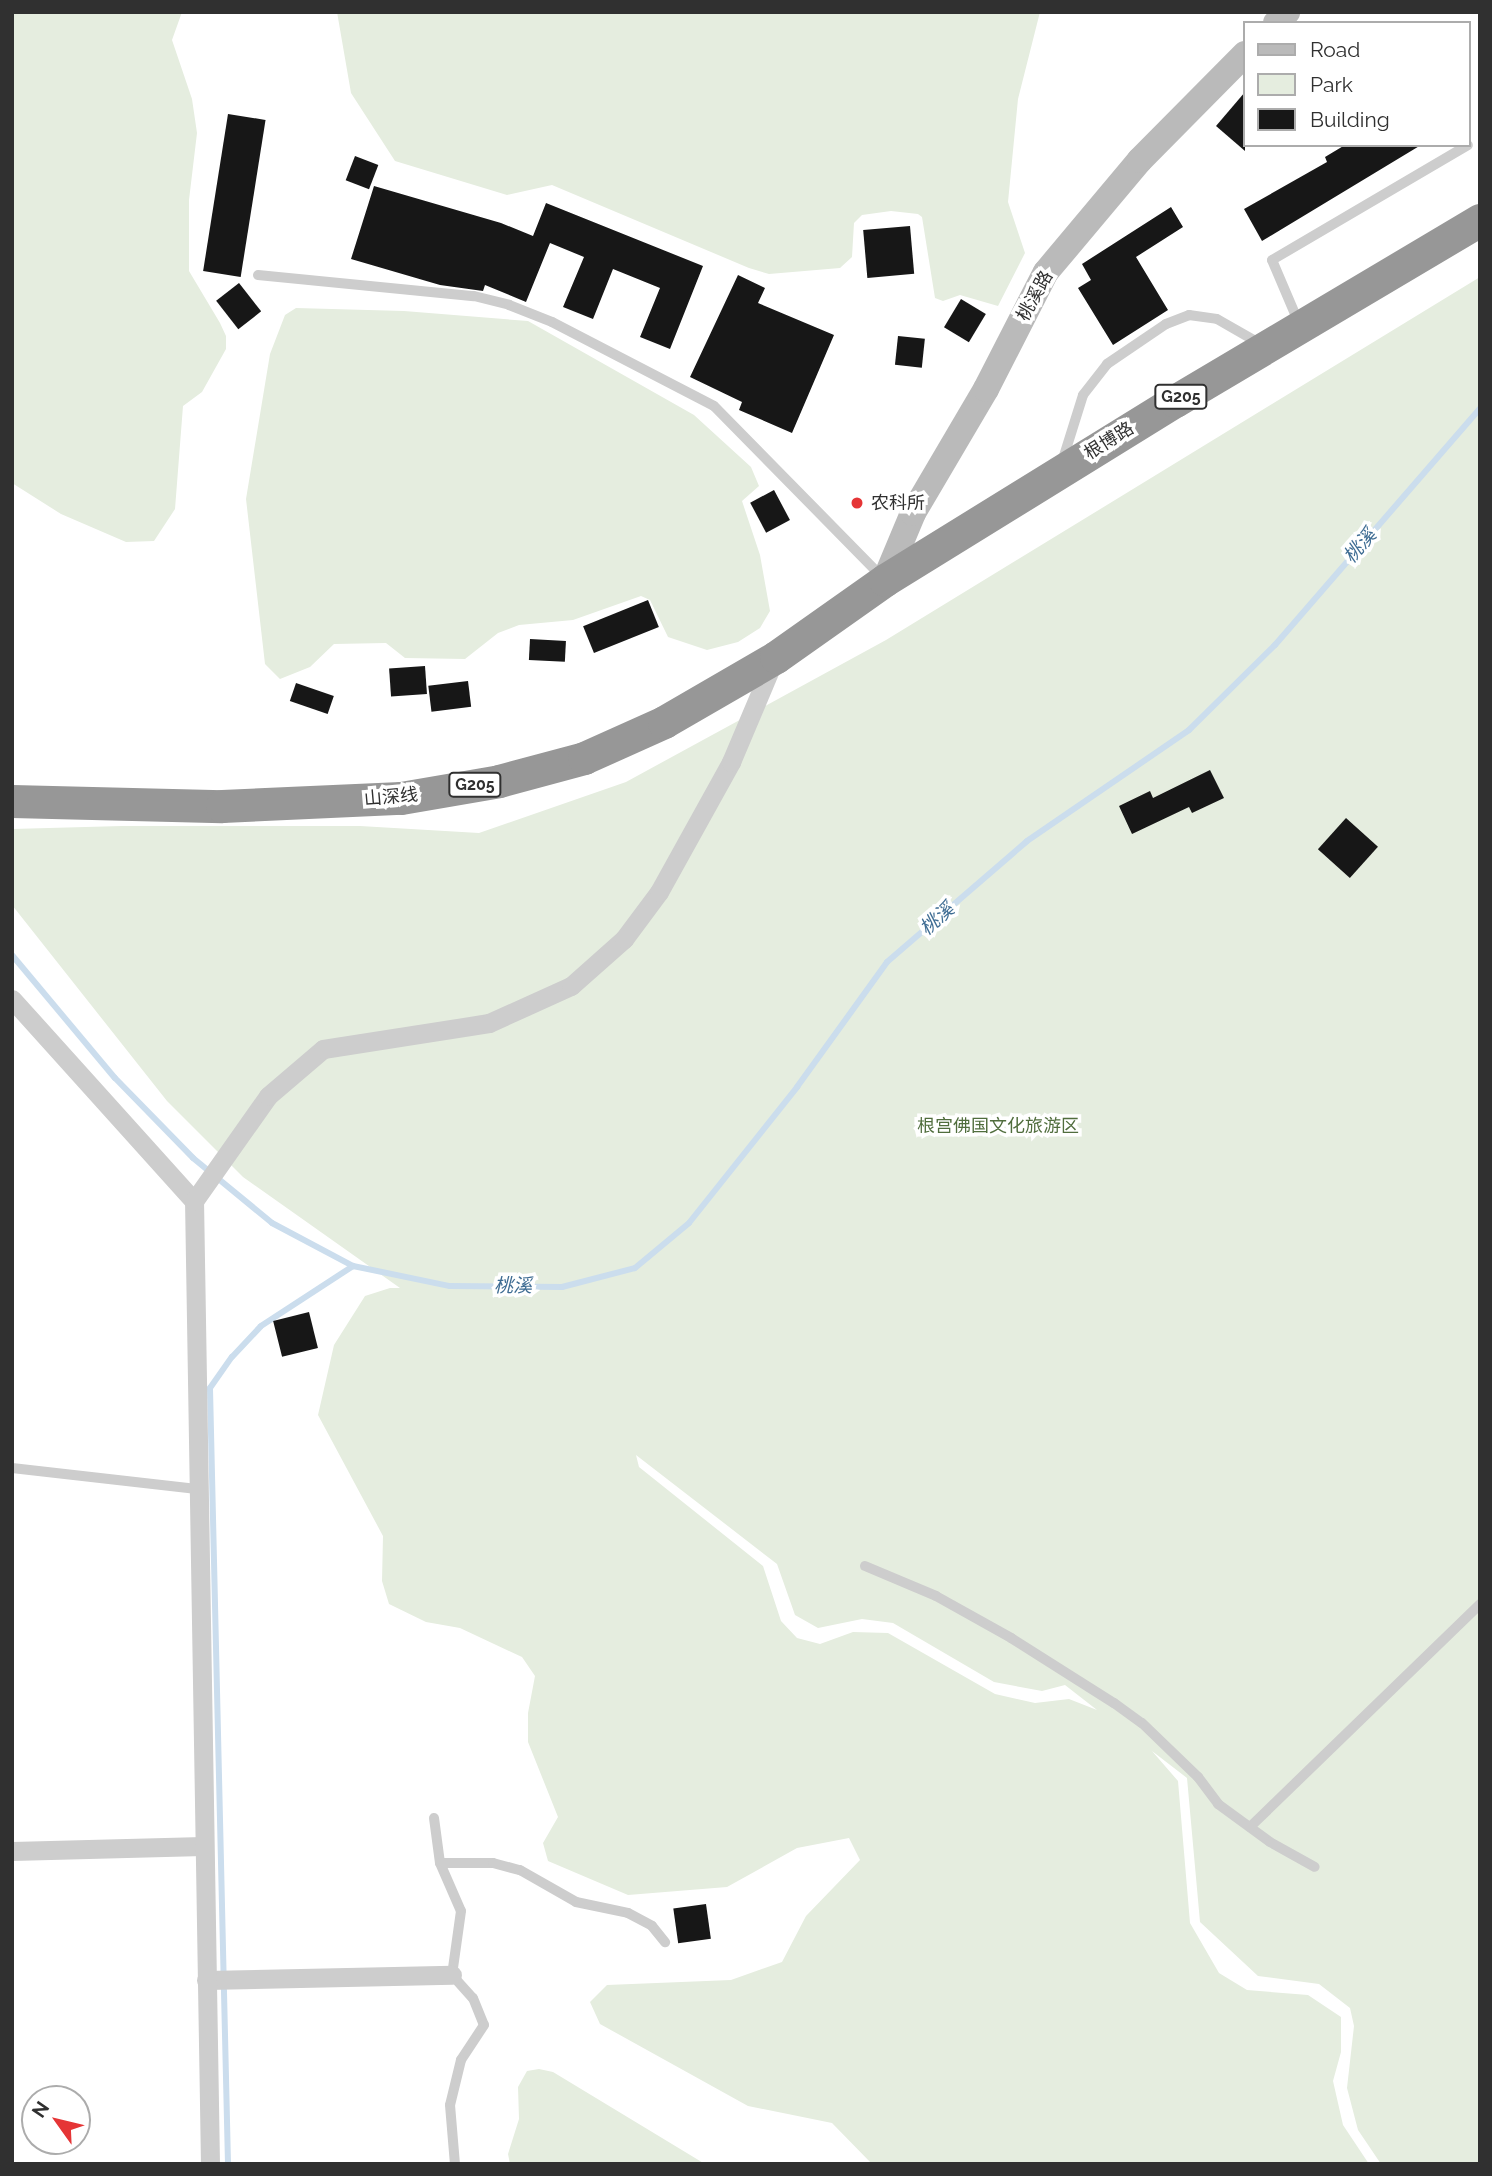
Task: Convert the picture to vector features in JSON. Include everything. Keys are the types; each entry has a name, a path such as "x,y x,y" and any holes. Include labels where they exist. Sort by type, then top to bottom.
{"highway":[{"name":"根博路","path":"885,580 1299,326 1480,220"},
{"name":"山深线","path":"12,801 222,806 401,798 499,781 584,758 641,733 776,657 885,580"}],"street":[{"name":"桃溪路","path":"885,580 913,513 986,389 1046,272 1140,160 1244,55"},
{"path":"210,2164 194,1201 268,1096 323,1049 489,1023 571,986 624,939 659,892 731,762 776,657"},
{"path":"12,999 194,1201"},
{"path":"12,1851 203,1846"},
{"path":"206,1980 452,1975"}],"lane":[{"path":"1299,326 1272,260 1466,147"},
{"path":"258,275 474,296 509,305 552,322 714,406 885,580"},
{"path":"1060,472 1083,395 1107,363 1166,324 1189,315 1217,319 1266,347"},
{"path":"12,1468 197,1489"},
{"path":"865,1566 947,1602 1011,1638 1114,1703 1142,1723 1189,1768 1218,1804 1315,1867"},
{"path":"1250,1827 1480,1604"},
{"path":"434,1818 440,1863 461,1911 452,1975 473,1998 484,2025 461,2060 450,2105 455,2164"},
{"path":"440,1863 493,1863 520,1870 576,1902 628,1913 652,1926 666,1942"}],"green space":[{"path":"12,12 182,12 172,40 192,99 197,133 189,200 189,271 220,323 226,336 226,349 202,392 183,406 175,509 154,541 126,542 61,514 12,483"},
{"path":"337,12 1040,12 1018,99 1008,202 1025,253 998,306 960,295 943,301 935,298 922,217 918,214 891,211 862,215 854,223 852,257 840,268 769,274 552,185 507,195 395,161 351,93"},
{"name":"根宫佛国文化旅游区","path":"1480,277 1480,2164 1381,2164 1358,2130 1347,2088 1354,2026 1350,2008 1319,1984 1258,1976 1200,1922 1187,1778 1152,1751 1178,1781 1190,1923 1219,1973 1247,1990 1308,1995 1341,2017 1341,2052 1333,2081 1343,2125 1369,2164 872,2164 832,2123 748,2106 600,2024 590,2002 607,1985 731,1980 782,1962 806,1916 860,1860 849,1838 797,1848 727,1887 628,1895 548,1861 543,1843 558,1817 528,1742 528,1713 535,1676 522,1657 460,1628 426,1622 389,1604 382,1581 383,1536 318,1415 334,1345 365,1296 390,1288 400,1288 243,1177 167,1101 12,905 12,829 360,826 479,833 626,782 886,640","holes":["636,1455 777,1564 795,1615 818,1628 862,1619 893,1623 994,1682 1042,1691 1065,1685 1097,1710 1069,1699 1035,1703 995,1694 888,1633 853,1632 820,1644 797,1638 781,1621 763,1566 639,1467"]},
{"path":"296,308 404,311 528,321 694,415 751,467 759,486 742,501 760,555 770,611 760,628 738,642 707,650 668,637 650,600 641,596 573,620 519,625 498,633 465,659 405,658 386,643 334,644 310,667 280,679 265,664 246,499 270,354 285,315"},
{"path":"539,2069 553,2072 705,2164 510,2164 508,2154 519,2119 518,2087 527,2071"}],"building":[{"path":"1244,93 1245,151 1216,126"},
{"path":"228,114 266,120 241,277 203,271"},
{"path":"1342,147 1418,147 1262,241 1244,209 1327,162 1325,157"},
{"path":"355,156 378,165 369,189 346,180"},
{"path":"374,186 501,223 533,236 546,203 703,266 670,349 640,337 660,288 613,269 593,319 563,307 584,257 550,243 526,302 485,285 483,291 440,285 351,259"},
{"path":"1171,207 1183,227 1136,257 1168,310 1113,345 1078,288 1091,280 1082,264"},
{"path":"910,226 914,274 867,278 863,230"},
{"path":"738,275 765,288 758,303 834,335 792,433 739,410 742,402 690,377"},
{"path":"239,283 261,311 238,329 216,301"},
{"path":"961,299 986,314 969,342 944,327"},
{"path":"898,336 925,339 922,368 895,365"},
{"path":"774,490 790,520 766,533 750,503"},
{"path":"648,600 659,627 594,653 583,626"},
{"path":"530,639 566,641 565,662 529,660"},
{"path":"425,666 427,694 391,696 389,669"},
{"path":"468,681 471,707 431,712 428,686"},
{"path":"296,683 334,696 328,714 290,701"},
{"path":"1210,770 1224,798 1192,813 1189,807 1132,834 1119,806 1150,791 1153,798"},
{"path":"1346,818 1378,847 1350,878 1318,849"},
{"path":"309,1312 318,1348 282,1357 273,1321"},
{"path":"706,1904 711,1939 678,1943 673,1909"}],"waterway":[{"name":"桃溪","path":"12,955 115,1078 193,1158 272,1223 353,1266 450,1286 562,1287 635,1268 689,1223 797,1087 887,962 1027,841 1189,730 1275,645 1480,408"},
{"path":"228,2164 210,1388 232,1357 261,1326 353,1266"}],"place":[{"name":"农科所","path":"857,503"}]}
